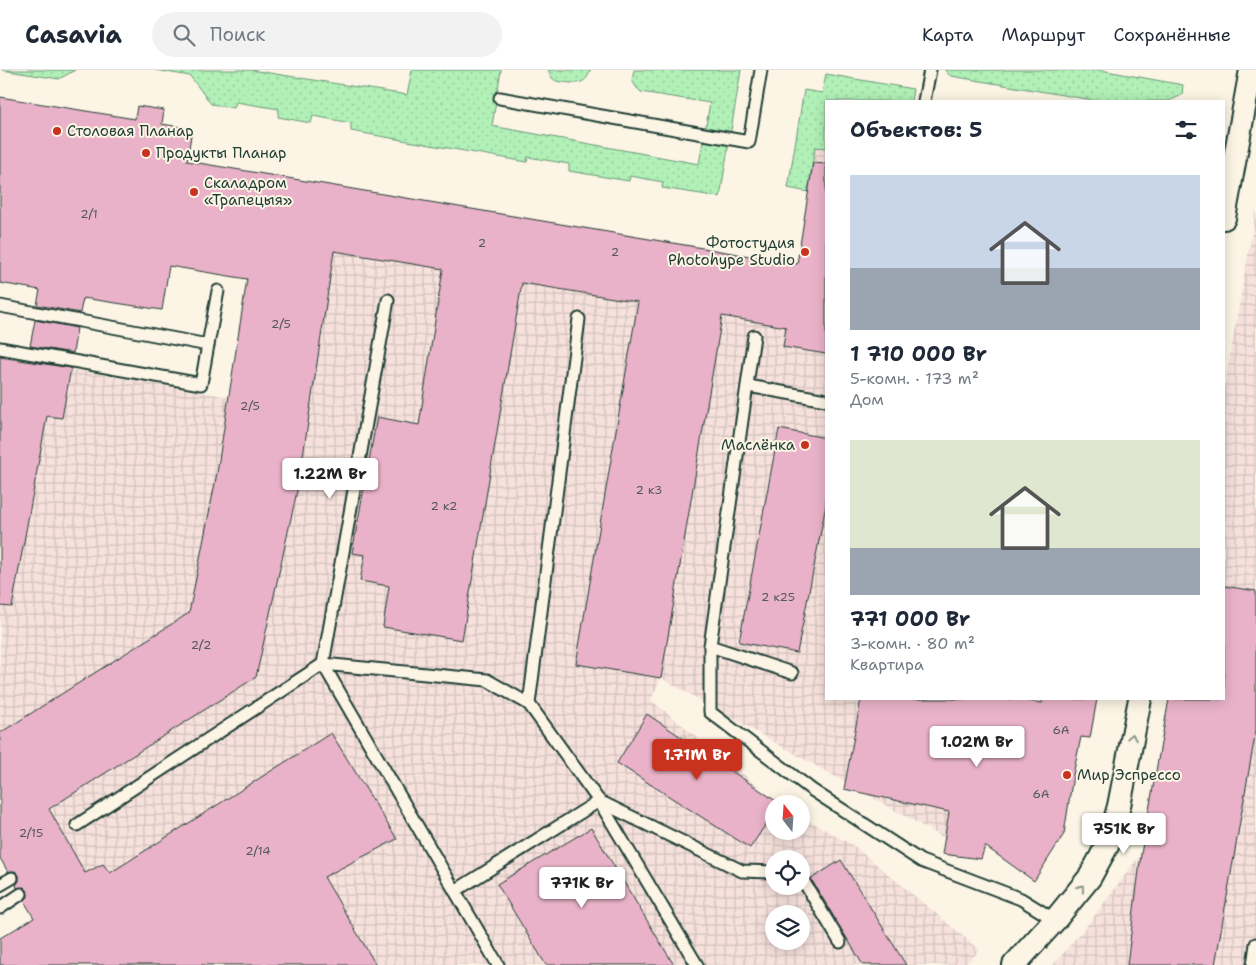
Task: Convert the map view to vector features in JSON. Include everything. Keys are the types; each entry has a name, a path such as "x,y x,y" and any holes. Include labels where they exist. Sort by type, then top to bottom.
{"street":[{"path":"1225,213 1251,70"},
{"path":"1014,965 1055,920 1090,877 1108,844 1119,806 1140,700"}],"lane":[{"path":"500,98 750,142 761,70"},
{"path":"924,100 930,70"},
{"path":"0,348 201,384 218,291"},
{"path":"388,300 323,664 498,965"},
{"path":"0,306 208,345"},
{"path":"529,704 578,319"},
{"path":"754,336 710,646 710,712 806,785 921,861 1021,899 1055,920"},
{"path":"748,386 825,400"},
{"path":"710,646 792,673"},
{"path":"77,825 323,664 487,680 529,704 599,801 697,965"},
{"path":"456,891 599,801"},
{"path":"599,801 742,871 765,872"},
{"path":"0,885 12,878"},
{"path":"810,892 840,942"},
{"path":"0,908 21,894"},
{"path":"1252,965 1256,944"}],"shaded area":[{"path":"816,146 825,148 825,700 1097,700 1090,738 1071,736 1066,758 1076,760 1064,834 1033,880 985,847 981,859 661,678 651,700 769,795 765,795 765,840 810,840 810,821 854,846 980,950 965,965 0,965 0,938 38,915 21,894 0,858 0,357 229,397 253,238 187,161 738,253 722,316 786,327"},
{"path":"1256,210 1256,965 1053,965 1089,923 1141,854 1169,700 1225,700 1225,383"}],"green space":[{"path":"2,70 75,70 59,79"},
{"path":"155,70 251,70 407,95 412,70 501,70 492,126 699,164 710,103 641,92 632,80 634,70 741,70 720,197 662,188 663,182 630,176 629,181 569,171 569,164 528,157 527,162 351,131 351,123 313,116 311,123 278,117 279,109 236,102 234,108 211,104 190,76"},
{"path":"548,70 590,70 583,81 572,83 554,80"},
{"path":"945,70 1101,70 1183,85 1182,95 1171,100 1092,100 951,76"},
{"path":"826,74 913,89 911,100 825,100 825,148 815,147 808,192 788,188 804,90 822,93"}],"building":[{"path":"0,97 135,119 137,106 164,110 162,124 192,129 187,161 797,264 813,163 825,164 825,354 783,347 786,327 722,316 661,678 576,664 638,302 522,283 462,640 383,627 389,586 360,581 365,555 352,553 377,417 419,425 443,269 334,251 299,482 256,677 49,809 85,873 103,864 110,873 331,733 397,839 324,877 376,965 0,965 0,938 34,918 24,901 28,897 27,890 24,887 17,888 19,875 15,871 8,872 0,858 0,733 189,613 217,473 247,279 169,266 162,310 83,298 80,313 37,305 40,290 0,283"},
{"path":"35,320 77,328 73,353 30,346"},
{"path":"0,357 71,368 62,418 47,416 12,607 0,606"},
{"path":"779,429 825,438 825,510 797,653 739,642"},
{"path":"1225,586 1256,591 1256,730 1215,965 1127,965 1141,854 1169,700 1225,700"},
{"path":"861,700 1022,700 1042,703 1043,700 1097,700 1090,738 1081,737 1064,834 1034,881 985,846 981,859 942,854 949,812 844,789"},
{"path":"647,714 767,795 765,795 765,826 750,848 617,763"},
{"path":"591,828 674,965 546,965 497,884"},
{"path":"841,860 906,965 863,965 811,879"}],"place":[{"name":"Столовая Планар","path":"57,131"},
{"name":"Продукты Планар","path":"146,153"},
{"name":"Скаладром «Трапецыя»","path":"194,192"},
{"name":"Фотостудия Photohype Studio","path":"805,252"},
{"name":"Маслёнка","path":"805,445"},
{"name":"Мир Эспрессо","path":"1067,775"}]}
